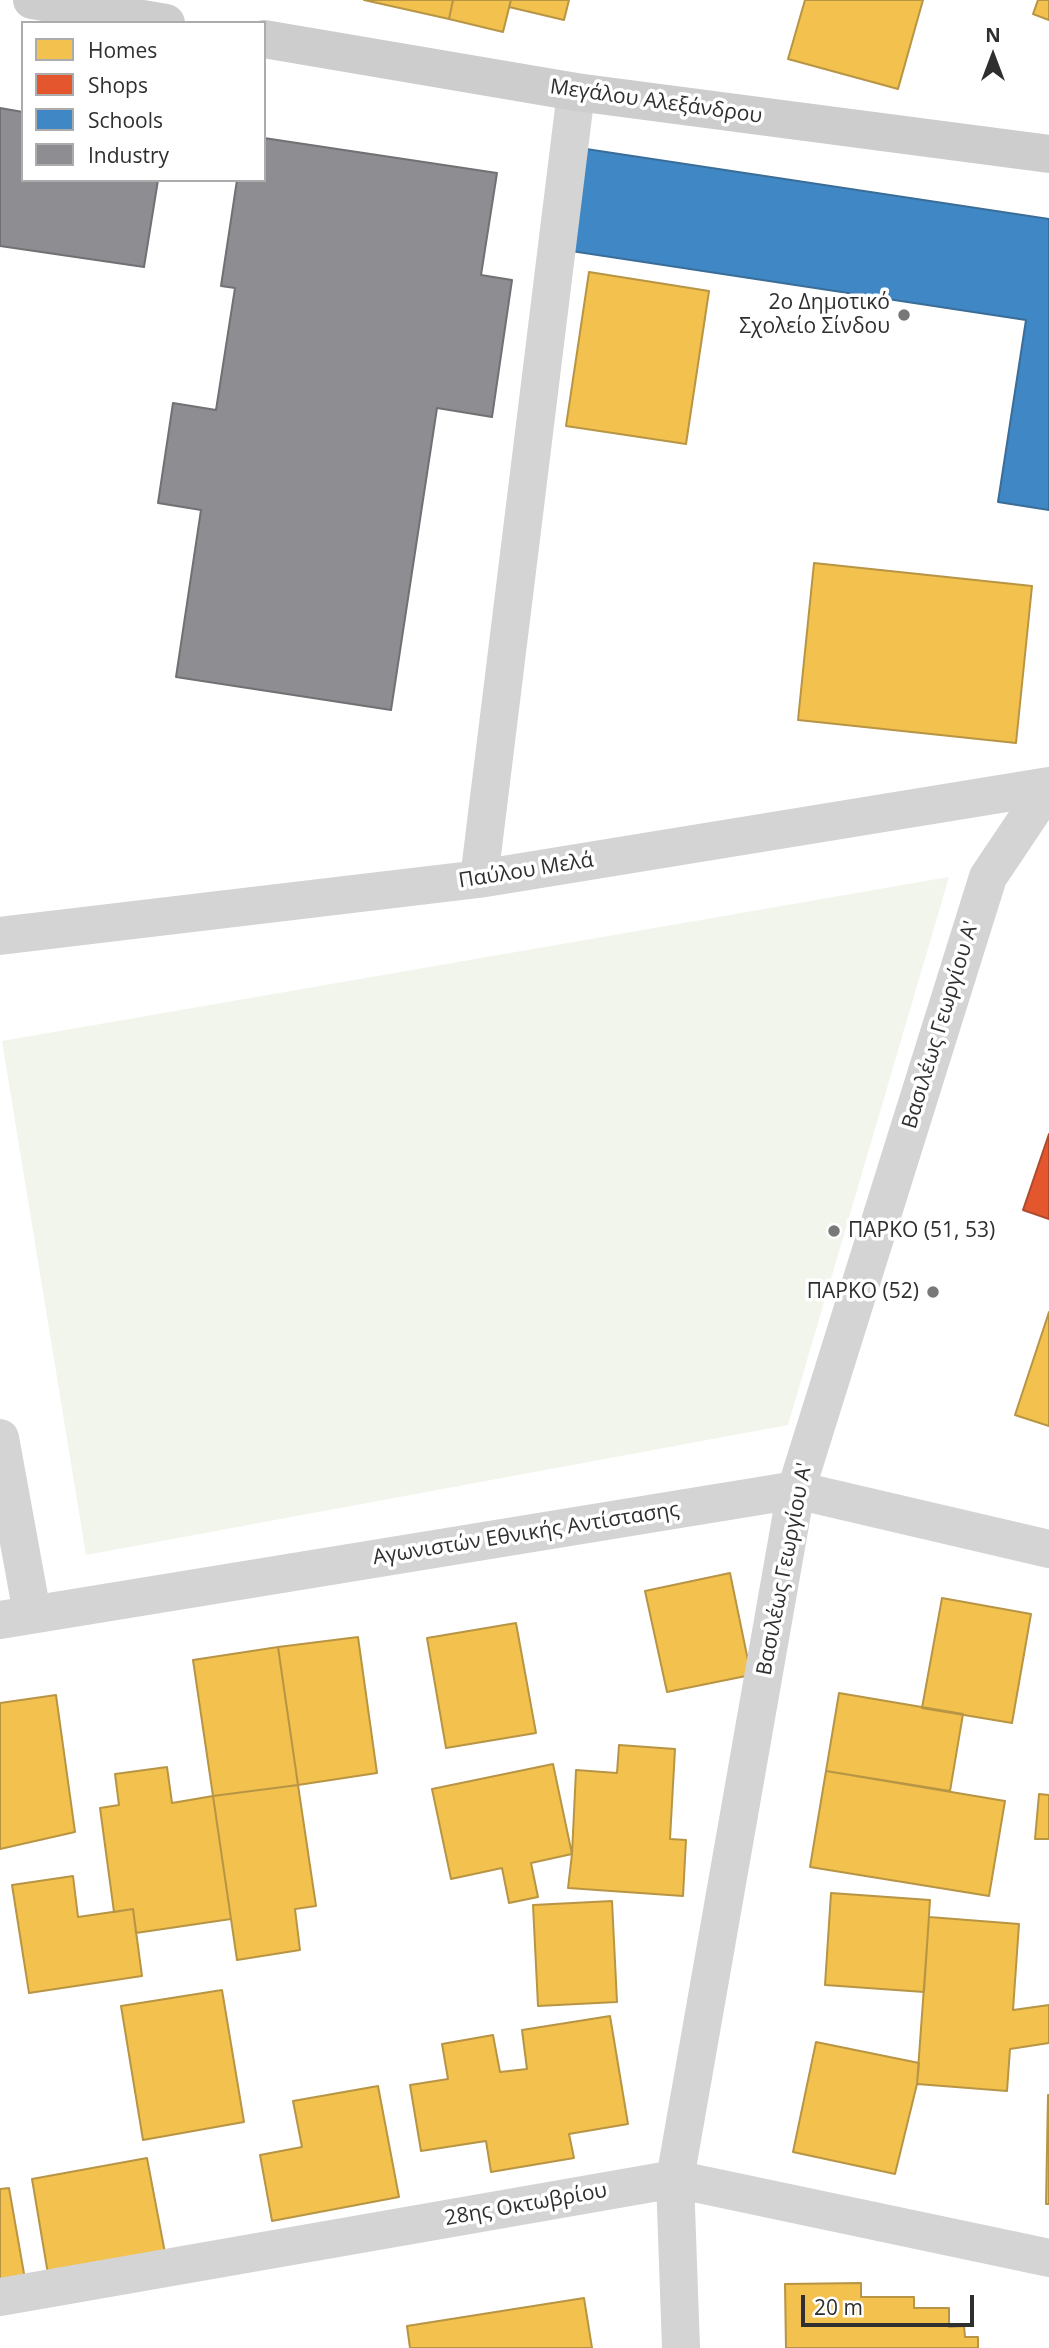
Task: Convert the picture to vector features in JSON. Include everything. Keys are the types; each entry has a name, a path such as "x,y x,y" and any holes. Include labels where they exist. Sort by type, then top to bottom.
{"street":[{"path":"32,0 154,21"},
{"name":"Μεγάλου Αλεξάνδρου","path":"266,39 576,92 1049,154"},
{"path":"479,879 576,92"},
{"name":"Παύλου Μελά","path":"0,936 479,879 1049,786"},
{"name":"Βασιλέως Γεωργίου Α'","path":"681,2348 676,2179 796,1490 988,877 1049,786"},
{"path":"0,1438 16,1617"},
{"name":"Αγωνιστών Εθνικής Αντίστασης","path":"16,1617 796,1490 1049,1549"},
{"name":"28ης Οκτωβρίου","path":"0,2297 676,2179 1049,2258"}],"shaded area":[{"path":"949,877 788,1425 86,1555 2,1041"}],"building: Homes":[{"path":"364,0 453,0 449,19"},
{"path":"453,0 511,0 503,32 449,19"},
{"path":"511,0 569,0 564,20 509,7"},
{"path":"805,0 923,0 898,89 788,59"},
{"path":"1038,0 1049,0 1049,20 1033,14"},
{"path":"589,272 709,291 686,444 566,426"},
{"path":"814,563 1032,586 1016,743 798,720"},
{"path":"1049,1312 1049,1426 1015,1415"},
{"path":"730,1573 751,1675 667,1692 645,1591"},
{"path":"942,1598 1031,1614 1012,1723 922,1708"},
{"path":"516,1623 536,1733 446,1748 427,1638"},
{"path":"358,1637 377,1773 298,1785 278,1647"},
{"path":"278,1647 298,1785 213,1796 193,1660"},
{"path":"839,1693 963,1714 950,1791 826,1771"},
{"path":"56,1695 75,1832 0,1849 0,1703"},
{"path":"619,1745 675,1749 670,1839 686,1840 683,1896 568,1888 576,1770 617,1773"},
{"path":"553,1764 572,1854 531,1863 538,1897 509,1903 502,1868 451,1879 432,1789"},
{"path":"167,1767 172,1803 213,1796 231,1919 136,1933 133,1909 114,1912 100,1808 119,1805 115,1774"},
{"path":"826,1771 1005,1801 989,1896 810,1867"},
{"path":"298,1785 316,1906 295,1909 300,1950 237,1960 213,1796"},
{"path":"1039,1794 1049,1795 1049,1839 1035,1839"},
{"path":"73,1876 78,1917 133,1909 142,1976 29,1993 12,1885"},
{"path":"831,1893 930,1900 924,1992 825,1985"},
{"path":"612,1901 617,2002 538,2006 533,1905"},
{"path":"929,1917 1019,1924 1013,2010 1049,2005 1049,2043 1010,2049 1007,2091 917,2084"},
{"path":"222,1990 244,2122 143,2140 121,2006"},
{"path":"610,2016 628,2124 569,2134 574,2158 491,2172 486,2141 421,2151 410,2085 448,2079 442,2044 493,2035 500,2072 527,2069 522,2030"},
{"path":"816,2042 919,2063 917,2084 895,2174 793,2152"},
{"path":"378,2086 399,2197 272,2221 260,2155 302,2147 293,2101"},
{"path":"1048,2095 1049,2204 1046,2204"},
{"path":"147,2158 165,2253 48,2274 32,2179"},
{"path":"9,2188 26,2285 0,2290 0,2189"},
{"path":"861,2283 861,2297 914,2297 914,2308 949,2308 949,2327 964,2326 965,2337 978,2337 978,2348 786,2348 785,2284"},
{"path":"584,2298 592,2348 410,2348 407,2326"}],"building: Shops":[{"path":"1049,1134 1049,1219 1023,1210"}],"building: Schools":[{"path":"573,147 1049,219 1049,510 998,502 1026,320 558,249"}],"building: Industry":[{"path":"0,108 21,112 21,182 158,182 144,267 0,246"},
{"path":"266,138 497,173 481,275 512,280 492,417 437,408 391,710 176,677 201,510 158,503 173,403 216,410 235,288 221,286 237,182 266,182"}],"place":[{"name":"2o Δημοτικό Σχολείο Σίνδου","path":"904,315"},
{"name":"ΠΑΡΚΟ (51, 53)","path":"834,1231"},
{"name":"ΠΑΡΚΟ (52)","path":"933,1292"}]}
